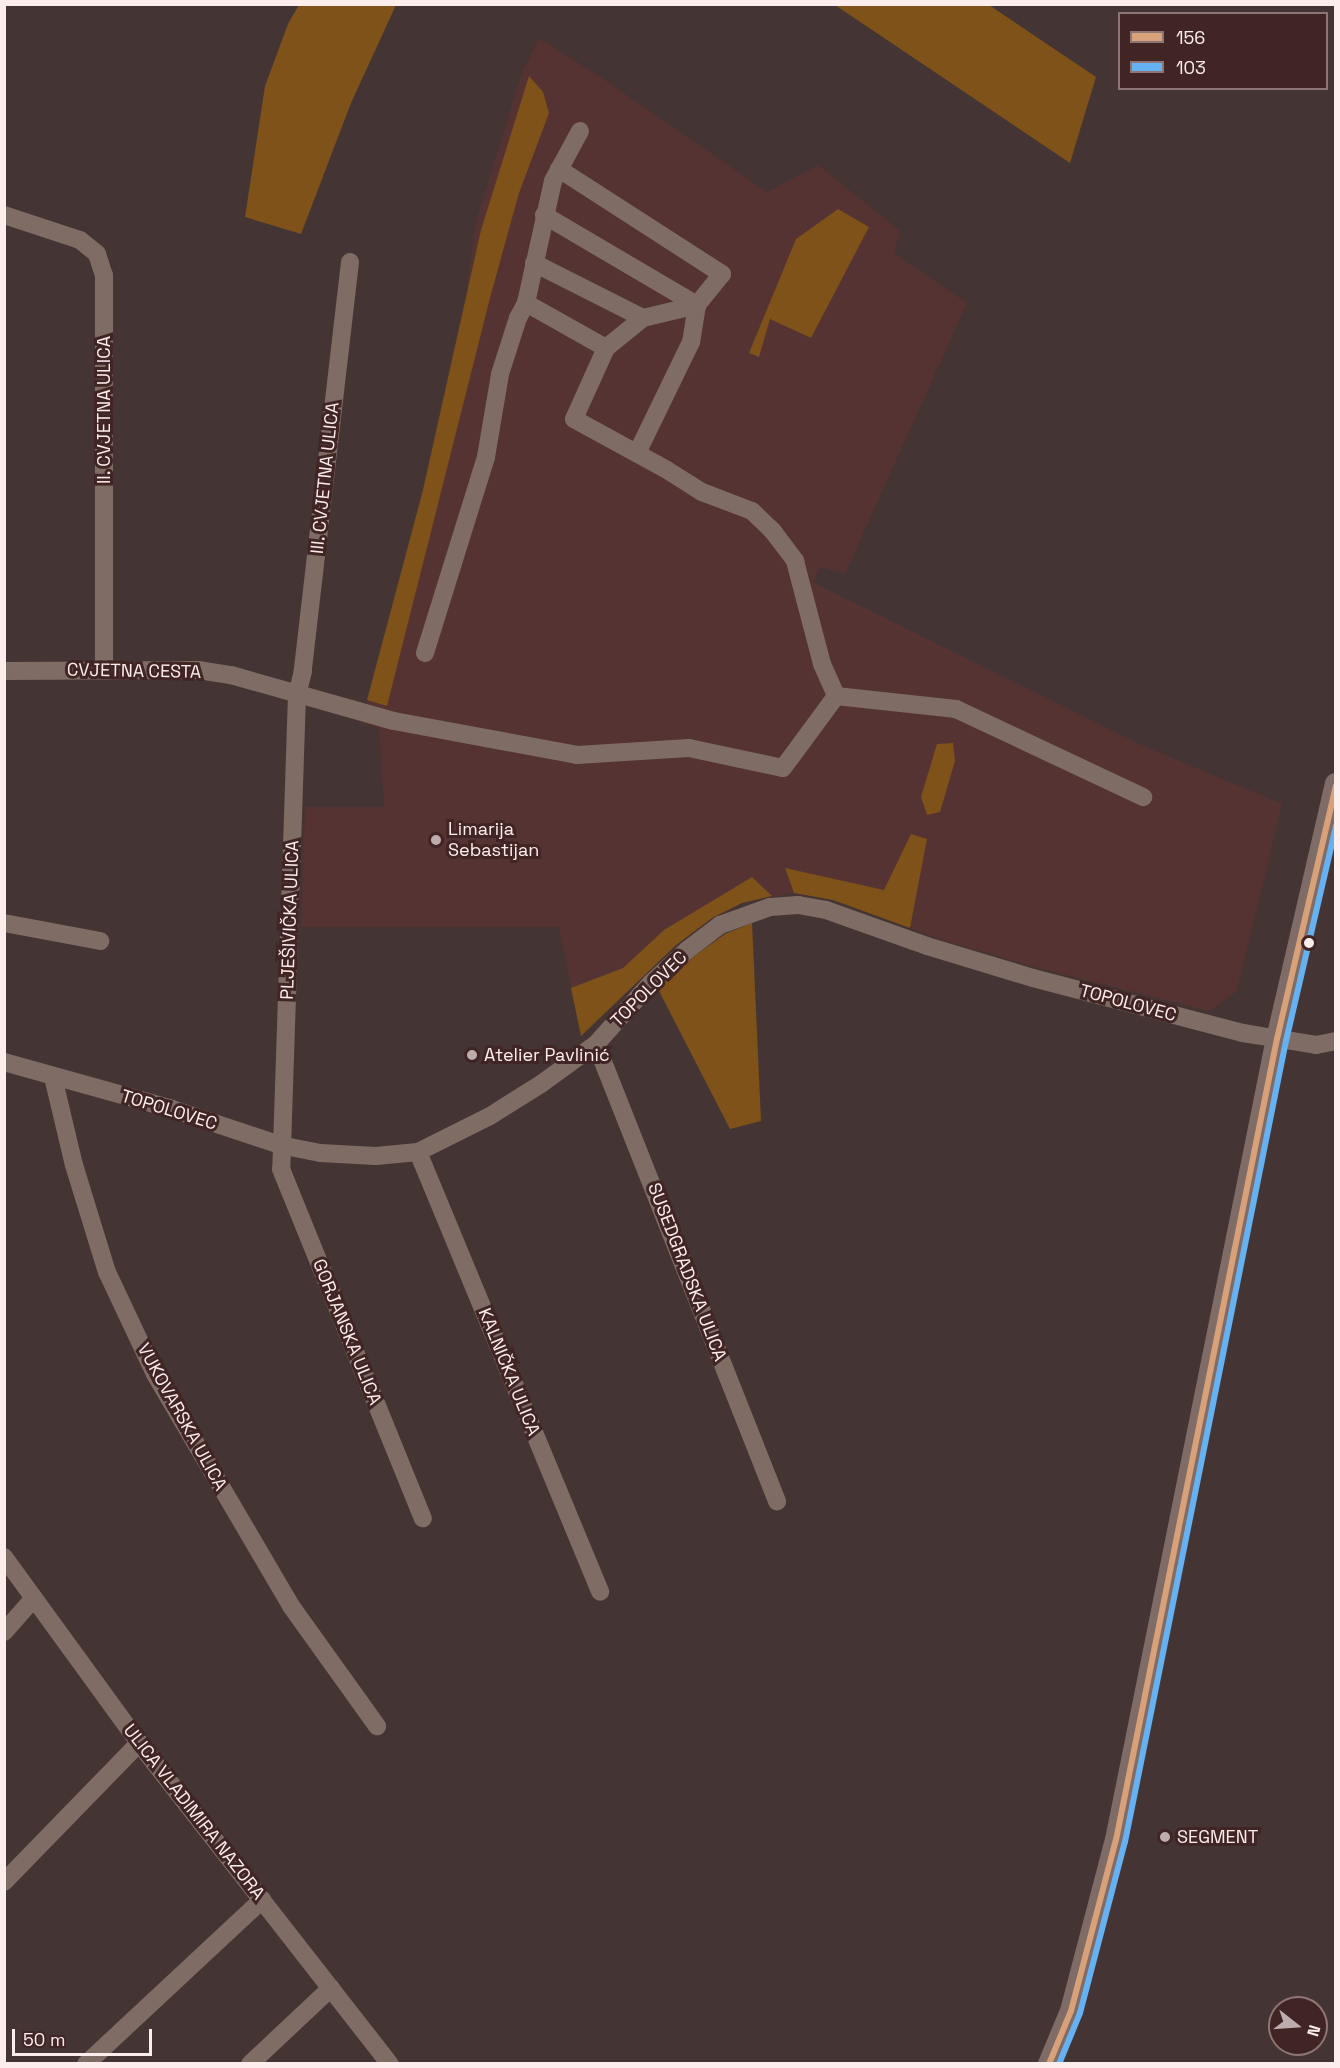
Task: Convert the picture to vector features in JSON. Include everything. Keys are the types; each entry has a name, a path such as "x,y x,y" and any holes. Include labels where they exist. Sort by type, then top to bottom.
{"main road":[{"path":"1049,2064 1071,2011 1116,1840 1277,1039 1335,784"}],"street":[{"path":"425,653 486,457 500,374 518,318 526,303 544,215 559,169 580,131"},
{"path":"559,169 722,274 697,305 691,342 637,453"},
{"name":"II. CVJETNA ULICA","path":"4,215 80,240 97,254 104,275 104,669"},
{"path":"544,215 697,305"},
{"name":"III. CVJETNA ULICA","path":"297,695 303,671 350,262"},
{"path":"534,263 643,318"},
{"path":"526,303 606,348"},
{"path":"697,305 643,318 606,348 574,419 702,492 752,511 772,530 795,561 822,664 836,696 956,709 1143,797"},
{"name":"CVJETNA CESTA","path":"4,671 198,670 231,675 394,721 577,755 689,748 783,768 836,696"},
{"name":"PLJEŠIVIČKA ULICA","path":"280,1144 284,1112 297,695"},
{"name":"TOPOLOVEC","path":"4,1062 172,1109 280,1144 320,1153 376,1156 418,1152 490,1116 542,1084 596,1044 651,983 720,926 770,907 798,905 826,910 927,946 1033,978 1243,1034 1316,1045 1335,1041"},
{"path":"4,923 100,941"},
{"name":"SUSEDGRADSKA ULICA","path":"596,1044 777,1501"},
{"name":"VUKOVARSKA ULICA","path":"53,1077 74,1165 107,1272 155,1374 291,1606 377,1726"},
{"name":"GORJANSKA ULICA","path":"280,1144 281,1169 423,1518"},
{"name":"KALNIČKA ULICA","path":"418,1152 600,1592"},
{"name":"ULICA VLADIMIRA NAZORA","path":"4,1557 139,1743 390,2064"},
{"path":"4,1632 34,1598"},
{"path":"4,1882 139,1743"},
{"path":"86,2064 262,1900"},
{"path":"250,2064 331,1988"}],"shaded area":[{"path":"299,5 396,5 351,103 301,234 245,217 265,86 288,24"},
{"path":"835,5 989,5 1096,77 1070,163"},
{"name":"Limarija Sebastijan","path":"539,38 599,76 767,192 818,165 900,231 894,253 967,303 845,574 819,567 814,583 1146,747 1282,804 1237,991 1209,1011 1034,967 945,941 833,900 794,893 742,903 712,918 676,945 581,1036 559,927 301,927 305,807 384,807 379,728 362,723 423,490 467,290 475,226 521,75"},
{"path":"529,76 543,92 549,113 519,193 490,298 387,706 367,700 423,490 481,230"},
{"path":"838,209 869,227 811,338 770,319 759,357 749,353 796,239"},
{"path":"953,743 955,761 940,812 927,815 921,797 937,744"},
{"path":"911,834 927,839 910,928 833,900 794,893 785,868 884,890"},
{"path":"752,877 772,896 742,903 712,918 676,945 581,1036 571,988 623,968 664,930"},
{"path":"752,923 761,1121 730,1129 658,989 693,957 725,934"}],"transit line":[{"name":"156","path":"1049,2064 1071,2011 1116,1840 1277,1039 1336,786"},
{"name":"103","path":"1059,2064 1080,2013 1125,1842 1286,1041 1336,826"}],"place":[{"name":"Limarija Sebastijan","path":"436,840"},
{"name":"Atelier Pavlinić","path":"472,1055"},
{"name":"SEGMENT","path":"1165,1837"}]}
